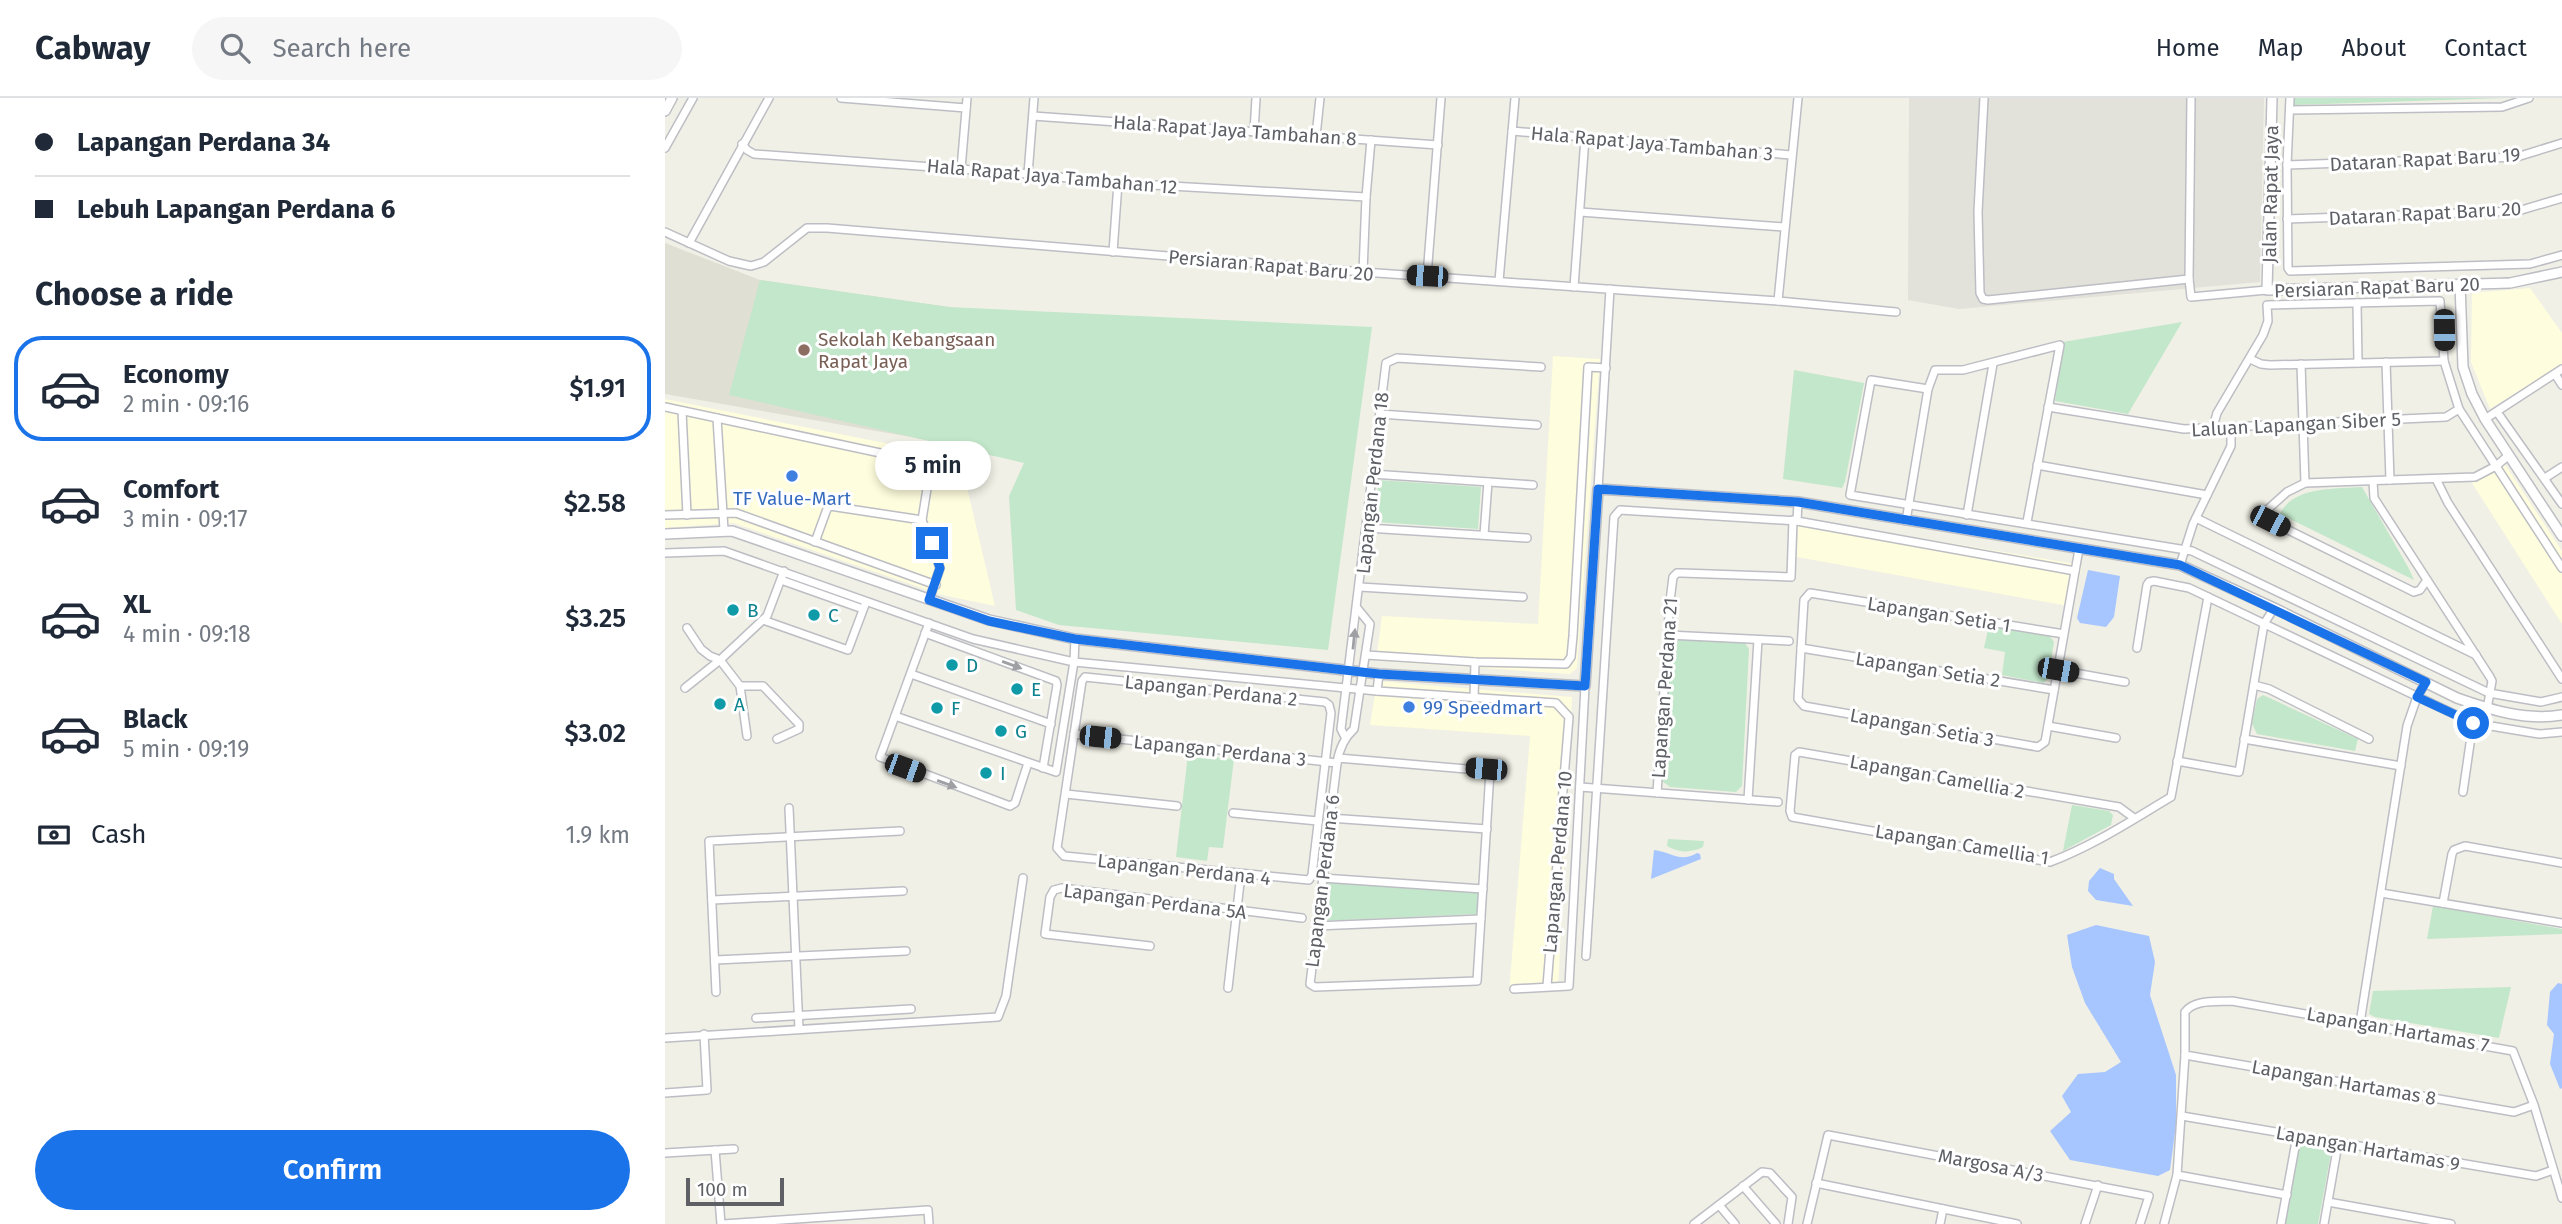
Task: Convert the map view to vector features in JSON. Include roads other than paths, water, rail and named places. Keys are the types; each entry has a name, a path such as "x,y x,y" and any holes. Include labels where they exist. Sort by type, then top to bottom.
{"street":[{"path":"665,148 693,98"},
{"path":"689,243 769,98"},
{"path":"841,98 906,101 966,108"},
{"path":"961,169 967,98"},
{"path":"1028,174 1034,98"},
{"path":"1254,132 1256,98"},
{"path":"1316,136 1320,98"},
{"path":"1427,276 1441,98"},
{"path":"1499,281 1515,98"},
{"path":"1778,301 1798,98"},
{"path":"1984,98 1978,212 1980,293 1983,299 1988,300 2189,279 2191,98"},
{"name":"Jalan Rapat Jaya","path":"2267,290 2272,98"},
{"path":"2290,98 2287,165 2288,268 2295,272 2530,264 2562,255"},
{"path":"2290,110 2502,107 2529,98"},
{"path":"668,104 684,114"},
{"name":"Hala Rapat Jaya Tambahan 8","path":"1033,116 1438,145"},
{"name":"Hala Rapat Jaya Tambahan 3","path":"1513,131 1791,155"},
{"path":"1574,287 1585,138"},
{"path":"1363,272 1371,140"},
{"name":"Dataran Rapat Baru 19","path":"2287,165 2517,157 2562,143"},
{"name":"Hala Rapat Jaya Tambahan 12","path":"742,144 754,154 1118,183 1366,197"},
{"path":"1113,252 1118,183"},
{"name":"Dataran Rapat Baru 20","path":"2287,219 2518,211 2562,198"},
{"path":"1580,212 1784,227"},
{"name":"Persiaran Rapat Baru 20","path":"665,232 729,261 751,267 764,262 807,228 827,228 1896,312"},
{"name":"Persiaran Rapat Baru 20","path":"2189,279 2191,297 2267,290 2510,283 2562,272"},
{"path":"2460,284 2463,367 2485,419 2562,536"},
{"path":"1514,989 1569,986 1610,289"},
{"path":"2213,427 2217,413 2266,328 2267,305 2440,301 2444,361 2459,409 2561,565"},
{"path":"2357,303 2358,363"},
{"path":"1906,521 1928,389 1935,370 1963,370 1993,364 2060,345 2027,522"},
{"name":"Lapangan Perdana 18","path":"1348,689 1385,367 1390,360 1397,358 1541,367"},
{"path":"2250,359 2270,365 2444,361"},
{"path":"2386,362 2390,480"},
{"path":"1968,515 1993,364"},
{"path":"2301,364 2305,483"},
{"path":"1366,655 1566,664 1571,657 1573,636 1588,367 1606,368"},
{"path":"2485,419 2562,369"},
{"path":"2554,374 2562,385"},
{"path":"1928,389 1871,380 1850,495 2027,522 2184,550 2216,561 2490,693 2541,702 2562,697"},
{"path":"665,407 927,463 930,470 922,520 939,565 936,585 929,600"},
{"name":"Laluan Lapangan Siber 5","path":"2048,407 2183,429 2446,417 2459,409"},
{"path":"682,411 687,515"},
{"path":"2497,412 2562,504"},
{"path":"1380,414 1537,425"},
{"path":"717,418 724,530"},
{"path":"2180,565 2196,518 2231,446 2231,427"},
{"path":"2427,580 2420,590 2414,592 2270,521 2267,510 2287,492 2305,483 2475,477 2496,466 2509,455"},
{"path":"2037,465 2207,495"},
{"path":"2545,478 2562,467"},
{"path":"1372,474 1533,485"},
{"path":"2436,479 2448,503 2562,679"},
{"path":"2373,481 2374,498 2492,681 2487,709"},
{"path":"1484,536 1488,482"},
{"path":"1598,489 1798,502 2180,565 2487,709 2538,717 2562,715"},
{"path":"1795,521 1798,502"},
{"path":"815,542 830,506 922,520"},
{"path":"1586,956 1613,531 1617,513 1624,509 1795,521 2075,571"},
{"path":"665,516 736,513 936,585"},
{"path":"2196,518 2476,655"},
{"name":"Lapangan Perdana 21","path":"1657,793 1673,577 1677,573 1791,577 1795,521"},
{"path":"1367,528 1527,538"},
{"path":"665,534 724,530 989,621 1075,639 1364,673 1585,686"},
{"path":"2079,549 2048,726 2116,738"},
{"path":"665,553 724,551 784,571 864,605"},
{"path":"685,688 767,616 784,571"},
{"path":"781,580 929,623 973,639 1074,662 1348,689 1474,698 1475,662"},
{"path":"2137,648 2147,585 2154,581 2189,588 2473,723 2528,733 2562,732"},
{"path":"1360,587 1523,597"},
{"name":"Lapangan Setia 1","path":"1801,648 1805,597 1814,593 2064,634"},
{"path":"2208,597 2177,761 2239,772 2264,624 2274,608"},
{"path":"763,620 848,650 864,605"},
{"name":"Lapangan Perdana 18","path":"1357,608 1370,624 1361,690"},
{"path":"929,623 880,754 881,759 1009,806 1015,803 1028,763"},
{"path":"687,628 701,649 720,660 740,686 747,736"},
{"path":"925,634 1056,681 1058,685 1043,768"},
{"path":"1668,635 1789,642"},
{"path":"895,716 1056,772 1074,662 1075,639"},
{"path":"1748,800 1758,640"},
{"name":"Lapangan Setia 2","path":"1801,648 2054,690"},
{"name":"Lapangan Setia 3","path":"1801,648 1799,703 1804,706 2038,747 2045,742 2048,726"},
{"path":"2058,670 2125,682"},
{"path":"911,674 1051,724"},
{"path":"1377,691 1379,674"},
{"name":"Lapangan Perdana 2","path":"1074,734 1084,677 1325,702 1331,708 1331,713 1325,762"},
{"path":"2360,1023 2407,726 2417,697 2426,682"},
{"path":"2254,685 2269,689 2369,739"},
{"path":"740,686 762,686 799,724 799,729 777,739"},
{"name":"Lapangan Perdana 6","path":"1345,737 1341,729 1348,689"},
{"name":"Lapangan Perdana 6","path":"1361,690 1354,729 1345,737 1337,761 1310,982 1313,987 1477,981 1481,919"},
{"name":"Lapangan Perdana 10","path":"1474,698 1556,703 1569,718 1547,986"},
{"path":"2463,792 2473,723"},
{"path":"1074,734 1066,794 1177,806"},
{"name":"Lapangan Perdana 3","path":"1074,734 1325,762 1490,771 1487,829"},
{"path":"2244,739 2401,766"},
{"name":"Lapangan Camellia 2","path":"1790,811 1795,755 1799,752 2119,807 2134,818"},
{"name":"Lapangan Camellia 1","path":"1790,811 1792,817 2050,862 2171,797 2177,761"},
{"path":"1233,813 1318,821 1325,762"},
{"path":"1580,787 1778,802"},
{"name":"Lapangan Perdana 4","path":"1066,794 1058,848 1064,856 1309,880 1312,875 1318,821"},
{"path":"789,808 799,1030"},
{"path":"1560,817 1578,818"},
{"path":"1316,926 1481,919 1487,829 1329,818"},
{"path":"716,992 709,841 900,831"},
{"path":"2442,903 2452,854 2459,848 2465,846 2562,863"},
{"path":"1229,988 1241,874"},
{"path":"665,1038 998,1017 1006,996 1023,878"},
{"path":"1322,878 1483,889"},
{"name":"Lapangan Perdana 5A","path":"1150,946 1045,934 1050,897 1054,890 1062,888 1301,918"},
{"path":"712,900 903,891"},
{"path":"2381,892 2562,923"},
{"path":"1555,904 1573,904"},
{"path":"715,960 906,951"},
{"name":"Lapangan Hartamas 7","path":"2185,1055 2184,1024 2185,1012 2189,1006 2196,1003 2232,1001 2513,1051 2534,1105 2562,1198"},
{"path":"756,1018 911,1009"},
{"path":"665,1093 707,1090 704,1034"},
{"path":"2164,1224 2177,1175 2185,1055"},
{"name":"Lapangan Hartamas 8","path":"2185,1055 2514,1112 2534,1105"},
{"name":"Lapangan Hartamas 9","path":"2182,1116 2536,1176 2553,1170"},
{"name":"Margosa A/3","path":"1816,1183 1825,1139 1828,1135 1833,1135 2148,1196 2140,1224"},
{"path":"2281,1224 2297,1136"},
{"path":"2324,1224 2338,1144"},
{"path":"665,1153 734,1149"},
{"path":"715,1150 722,1224 928,1210 929,1224"},
{"path":"1695,1224 1762,1172 1770,1173 1791,1197 1788,1224"},
{"path":"2177,1175 2287,1195"},
{"path":"1807,1224 1816,1183 2017,1224"},
{"path":"2085,1224 2098,1185"},
{"path":"1743,1186 1776,1224"},
{"path":"2328,1202 2451,1224"},
{"path":"1719,1205 1735,1224"},
{"path":"1940,1224 1943,1209"}],"water":[{"path":"2088,570 2120,576 2114,617 2106,627 2080,623 2077,618"},
{"path":"1654,850 1680,857 1697,853 1701,859 1651,879"},
{"path":"2100,868 2114,874 2114,879 2133,906 2096,900 2088,891 2089,881"},
{"path":"2096,925 2149,936 2155,962 2150,995 2176,1075 2176,1125 2170,1170 2158,1176 2070,1160 2050,1131 2071,1112 2062,1096 2078,1074 2105,1072 2121,1062 2085,1003 2072,967 2067,935"},
{"path":"2558,983 2562,984 2560,1089 2550,1064 2554,1034 2547,1025 2550,992"}],"place":[{"name":"Sekolah Kebangsaan Rapat Jaya","path":"804,350"},
{"name":"TF Value-Mart","path":"792,476"},
{"name":"B","path":"733,610"},
{"name":"C","path":"814,615"},
{"name":"D","path":"952,665"},
{"name":"E","path":"1017,689"},
{"name":"A","path":"720,704"},
{"name":"99 Speedmart","path":"1409,707"},
{"name":"F","path":"937,708"},
{"name":"G","path":"1001,731"},
{"name":"I","path":"986,773"}]}
